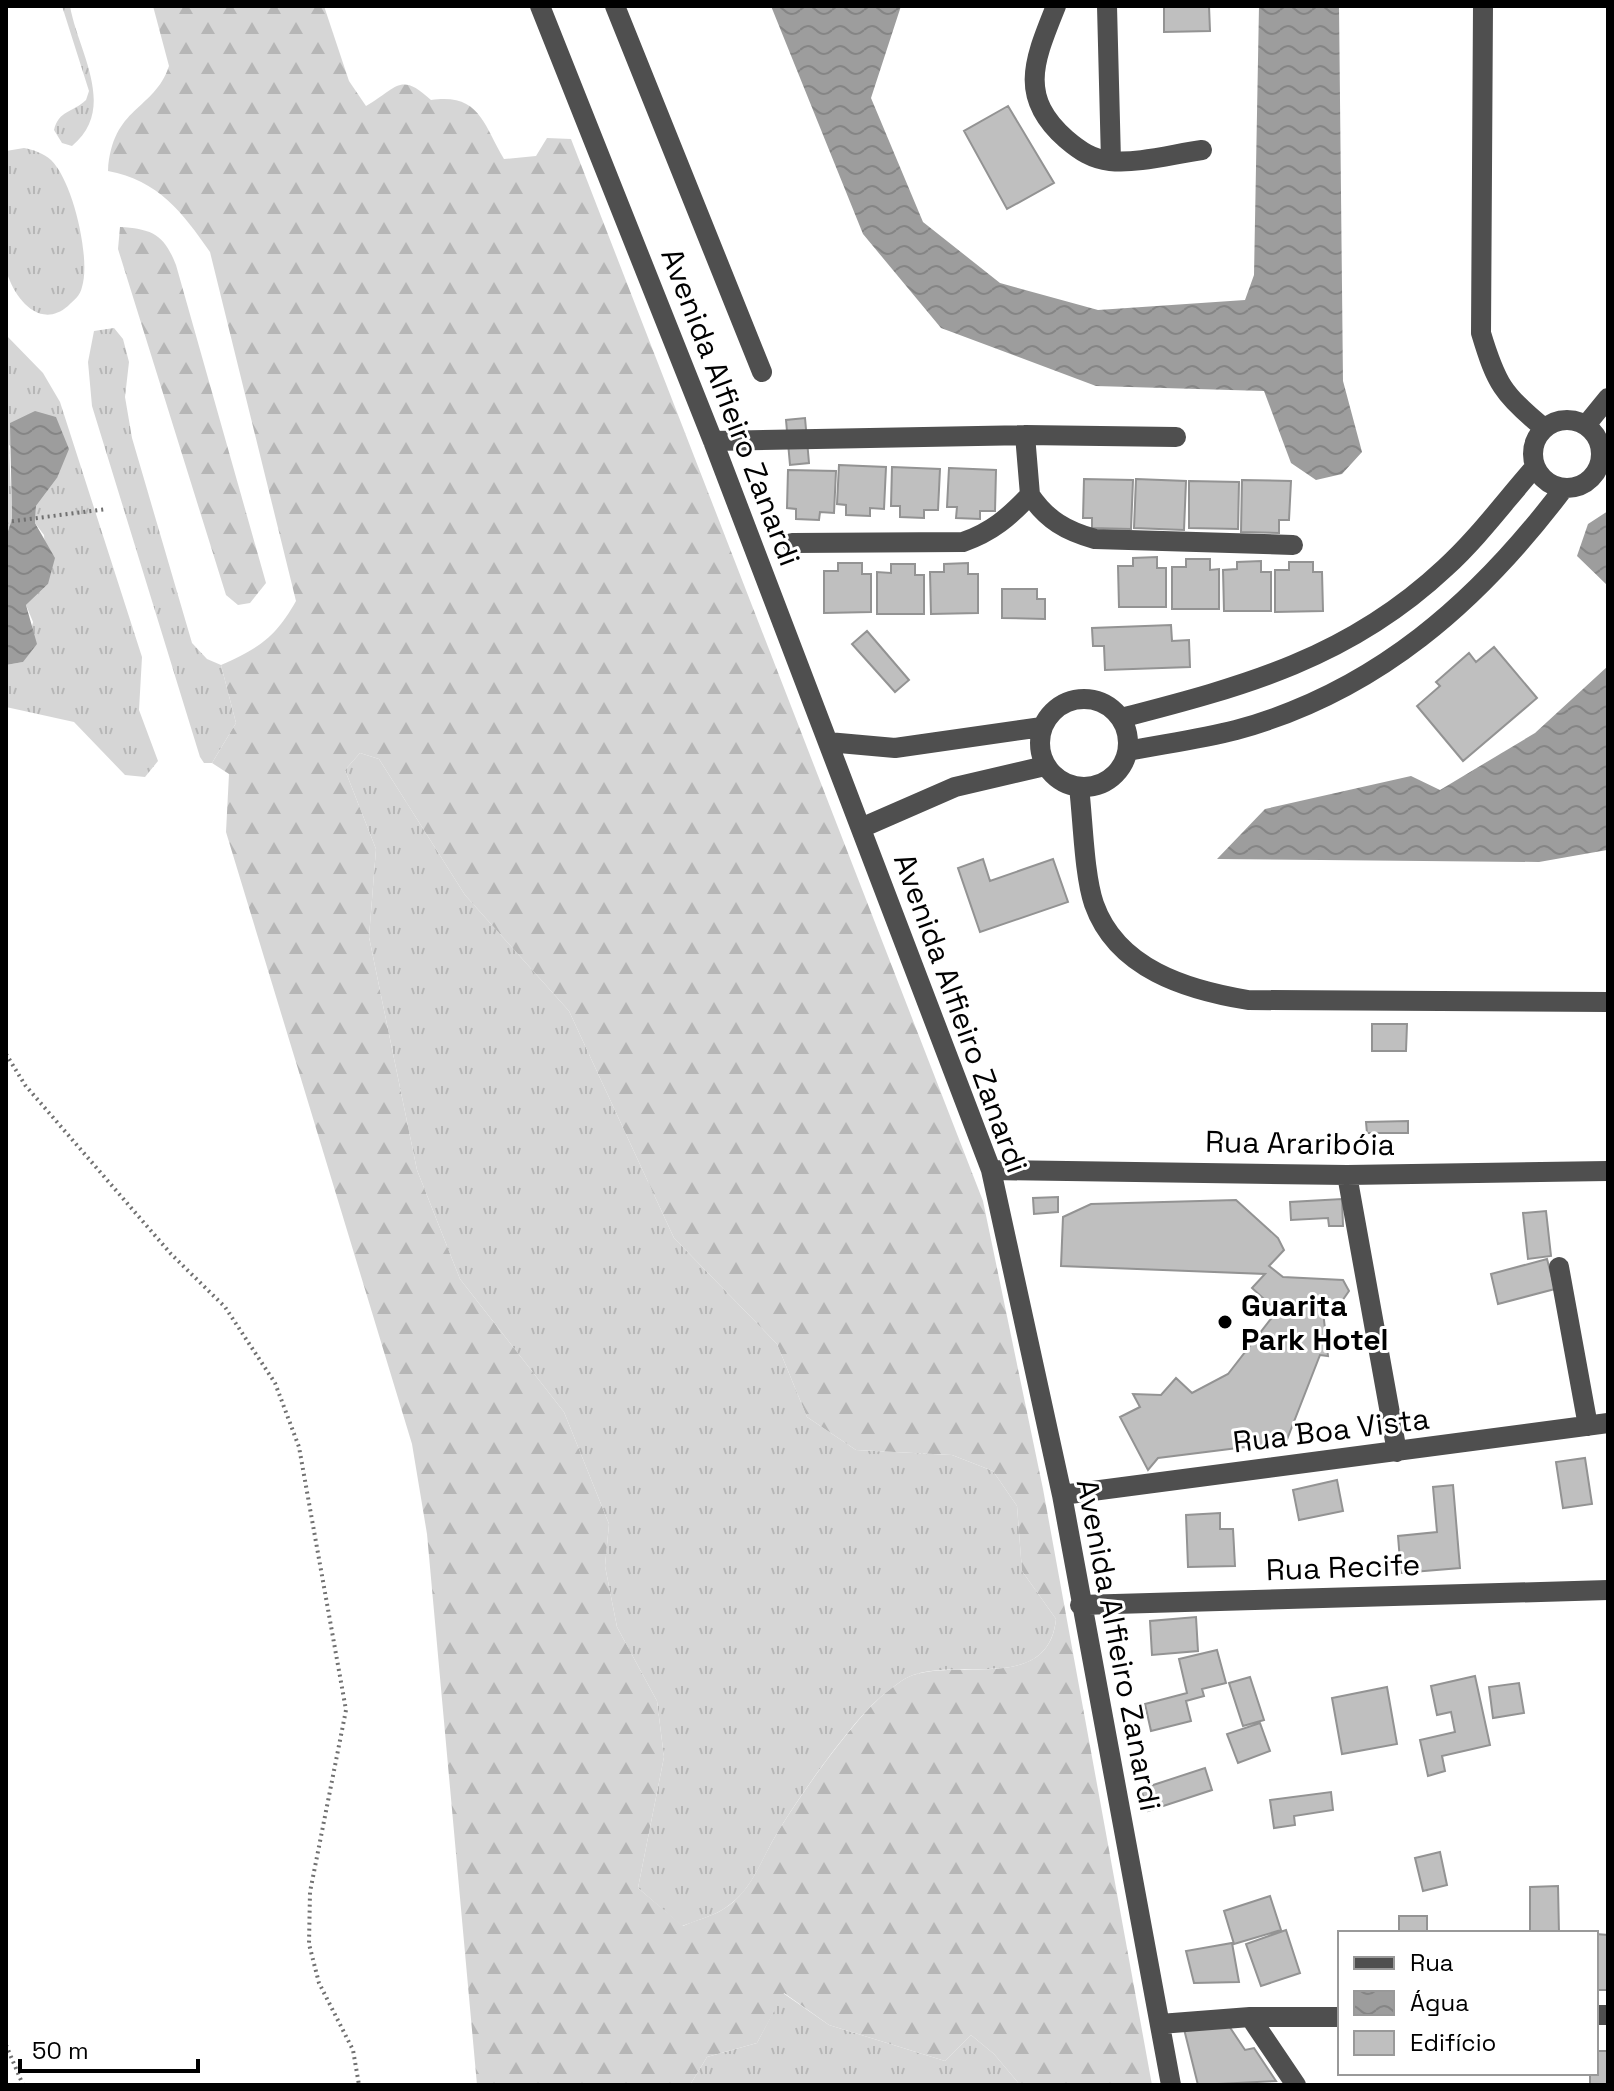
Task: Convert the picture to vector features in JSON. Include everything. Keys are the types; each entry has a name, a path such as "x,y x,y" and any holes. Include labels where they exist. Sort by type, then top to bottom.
{"street":[{"name":"Avenida Alfieiro Zanardi","path":"540,6 713,441 991,1170 1062,1495 1171,2085"},
{"path":"615,6 762,372"},
{"path":"1056,6 1035,59 1034,99 1060,133 1083,154 1111,161 1202,150"},
{"path":"1107,6 1111,161"},
{"path":"1483,6 1481,333 1494,378 1516,405 1544,428"},
{"path":"1586,425 1608,398"},
{"path":"1565,419 1586,425 1600,443 1599,465 1585,483 1564,488 1546,481 1535,467 1533,446 1544,428 1565,419"},
{"path":"1025,435 1030,495 1045,516 1073,533 1095,539 1293,545"},
{"path":"713,441 1025,435 1176,437"},
{"path":"1121,718 1211,695 1305,663 1378,621 1445,568 1535,467"},
{"path":"1128,751 1236,730 1304,707 1365,678 1426,634 1483,584 1564,488"},
{"path":"792,543 963,542 986,534 1008,519 1030,495"},
{"path":"1072,700 1099,701 1121,718 1129,740 1128,751 1115,775 1092,787 1079,787 1065,784 1045,766 1039,740 1042,727 1060,706 1072,700"},
{"path":"828,742 895,748 1042,727"},
{"path":"861,828 955,787 1045,766"},
{"path":"1079,787 1093,903 1110,936 1151,972 1199,992 1248,1000 1608,1002"},
{"name":"Rua Araribóia","path":"991,1170 1347,1175 1608,1171"},
{"path":"1347,1175 1397,1452"},
{"path":"1559,1267 1598,1425"},
{"name":"Rua Boa Vista","path":"1062,1495 1598,1425"},
{"name":"Rua Recife","path":"1080,1605 1608,1590"},
{"path":"1160,2024 1250,2017 1338,2017"},
{"path":"1250,2017 1296,2085"}],"path":[{"path":"6,522 41,520 107,509"},
{"path":"6,1054 35,1098 171,1254 225,1307 275,1383 299,1447 346,1710 310,1892 309,1944 319,1983 353,2050 359,2085"},
{"path":"6,2045 23,2085"}],"green space":[{"path":"62,6 70,6 94,97 92,115 85,131 72,146 62,143 54,130 63,115 86,100 89,91"},
{"path":"153,6 324,6 349,81 366,106 398,85 405,84 421,91 431,100 460,101 470,106 485,123 504,159 536,156 547,138 571,139 983,1201 1043,1489 1152,2085 1020,2085 994,2054 971,2035 945,2061 829,2025 784,1993 757,2043 707,2057 690,2085 477,2085 427,1534 412,1444 226,832 229,774 212,763 236,723 221,665 265,640 281,624 296,601 210,252 168,200 141,182 108,171 117,134 125,121 154,92 169,66","holes":["360,753 379,759 465,895 569,1011 674,1238 777,1344 807,1417 856,1450 952,1455 993,1471 1017,1506 1022,1571 1056,1619 1050,1642 1037,1656 1020,1665 913,1675 883,1695 855,1724 808,1787 739,1896 718,1912 683,1926 638,1888 664,1757 657,1701 617,1627 605,1566 609,1524 564,1412 460,1279 417,1170 369,937 376,849 345,770"]},
{"path":"24,148 45,155 59,170 73,202 82,240 84,274 80,293 58,313 48,315 39,313 22,301 11,283 5,263 6,151"},
{"path":"120,227 141,229 156,235 167,246 176,265 266,583 250,603 238,605 226,595 118,249"},
{"path":"114,328 123,339 129,362 125,397 132,438 192,643 207,659 221,665 236,723 212,763 204,763 200,757 92,406 88,362 94,331"},
{"path":"6,335 43,373 60,402 142,657 139,710 158,761 145,777 125,775 74,722 6,707 6,665 23,662 33,622 26,605 48,584 44,535 35,523 36,506 57,478 9,445 12,519 6,537"},
{"path":"360,753 379,759 465,895 569,1011 674,1238 777,1344 807,1417 856,1450 952,1455 993,1471 1017,1506 1022,1571 1056,1619 1050,1642 1037,1657 1020,1665 913,1675 883,1695 855,1723 808,1786 781,1826 752,1880 739,1896 717,1912 682,1926 638,1888 664,1757 657,1701 617,1627 605,1566 609,1524 564,1412 460,1279 417,1170 369,937 376,849 345,770"},
{"path":"783,1993 829,2025 945,2061 971,2035 994,2054 1020,2085 690,2085 707,2057 757,2043"}],"water":[{"path":"771,6 901,6 871,98 923,222 1000,283 1098,310 1245,300 1254,275 1259,6 1339,6 1343,381 1362,452 1342,474 1316,480 1291,463 1264,391 1096,386 941,328 863,234"},
{"path":"35,411 56,417 69,449 57,478 36,506 35,523 55,558 48,584 26,605 37,644 23,662 6,665 6,537 12,519 10,423"},
{"path":"1608,511 1608,586 1577,556 1588,524"},
{"path":"1608,666 1607,850 1539,862 1217,859 1265,809 1411,776 1440,790 1535,733"}],"building":[{"path":"1164,6 1209,6 1210,31 1164,32"},
{"path":"1008,106 1054,183 1007,209 964,131"},
{"path":"805,418 809,463 790,465 786,420"},
{"path":"839,465 886,467 884,509 870,508 870,516 846,515 846,505 837,504"},
{"path":"892,467 940,469 938,510 924,510 924,518 900,517 900,506 891,506"},
{"path":"949,468 996,470 995,511 980,511 980,519 956,518 957,507 947,507"},
{"path":"788,470 836,471 834,513 820,512 819,520 796,519 796,509 787,508"},
{"path":"1084,479 1133,480 1131,529 1092,528 1092,518 1083,518"},
{"path":"1136,479 1186,481 1184,530 1134,528"},
{"path":"1242,480 1291,481 1289,520 1279,520 1279,533 1241,532"},
{"path":"1189,481 1239,482 1238,529 1189,528"},
{"path":"1157,557 1157,568 1166,568 1166,607 1119,607 1118,566 1133,566 1133,558"},
{"path":"1186,559 1210,559 1210,570 1219,569 1219,609 1172,609 1172,567 1186,567"},
{"path":"1261,561 1261,572 1271,572 1271,611 1224,611 1223,570 1237,569 1237,562"},
{"path":"1289,562 1313,562 1313,572 1322,572 1323,611 1275,612 1275,570 1289,570"},
{"path":"838,563 862,563 862,574 871,574 871,612 824,613 824,571 838,571"},
{"path":"968,563 968,574 978,574 978,613 931,614 930,572 944,572 944,564"},
{"path":"891,564 915,564 915,575 924,575 924,614 877,614 877,572 891,573"},
{"path":"1002,589 1037,589 1037,599 1045,599 1045,619 1002,618"},
{"path":"1171,625 1172,641 1189,640 1190,667 1105,670 1104,646 1093,646 1092,628"},
{"path":"867,631 909,680 895,692 852,644"},
{"path":"1494,647 1537,698 1463,761 1417,706 1440,686 1436,682 1469,653 1476,662"},
{"path":"983,859 990,881 1053,859 1068,902 980,932 958,868"},
{"path":"1372,1024 1407,1024 1406,1051 1372,1051"},
{"path":"1408,1121 1408,1133 1367,1133 1366,1122"},
{"path":"1058,1197 1058,1212 1034,1214 1033,1198"},
{"path":"1342,1199 1343,1226 1329,1226 1328,1218 1291,1220 1290,1202"},
{"path":"1236,1200 1278,1238 1284,1250 1269,1266 1283,1277 1343,1280 1349,1291 1342,1301 1322,1302 1328,1356 1320,1355 1286,1442 1158,1458 1148,1470 1120,1417 1140,1407 1133,1394 1161,1395 1176,1378 1192,1393 1228,1374 1277,1311 1252,1288 1265,1274 1061,1266 1063,1217 1091,1204"},
{"path":"1546,1211 1551,1256 1528,1259 1523,1213"},
{"path":"1547,1259 1555,1289 1498,1304 1491,1274"},
{"path":"1585,1458 1592,1504 1563,1508 1556,1462"},
{"path":"1337,1480 1343,1511 1299,1520 1293,1490"},
{"path":"1453,1485 1460,1568 1401,1573 1398,1536 1437,1532 1433,1487"},
{"path":"1220,1513 1220,1529 1233,1529 1235,1566 1188,1567 1186,1515"},
{"path":"1196,1617 1198,1651 1152,1655 1150,1621"},
{"path":"1217,1650 1226,1683 1202,1689 1204,1696 1186,1701 1191,1721 1151,1731 1145,1704 1187,1693 1179,1659"},
{"path":"1475,1676 1490,1745 1442,1756 1445,1771 1428,1776 1420,1740 1455,1732 1451,1712 1437,1715 1431,1686"},
{"path":"1250,1677 1264,1720 1243,1726 1229,1683"},
{"path":"1519,1683 1524,1713 1493,1718 1489,1687"},
{"path":"1387,1687 1397,1744 1342,1754 1332,1698"},
{"path":"1260,1723 1270,1751 1238,1763 1227,1734"},
{"path":"1205,1768 1212,1790 1148,1811 1141,1789"},
{"path":"1331,1792 1333,1810 1294,1816 1295,1825 1274,1828 1270,1800"},
{"path":"1440,1852 1447,1885 1423,1891 1415,1858"},
{"path":"1558,1886 1559,1931 1530,1931 1530,1887"},
{"path":"1270,1896 1281,1930 1234,1944 1224,1911"},
{"path":"1399,1916 1427,1916 1427,1931 1399,1931"},
{"path":"1286,1930 1300,1973 1261,1986 1246,1944"},
{"path":"1598,1934 1608,1935 1608,1990 1598,1990"},
{"path":"1232,1943 1239,1982 1194,1983 1186,1951"},
{"path":"1229,2026 1245,2050 1254,2048 1276,2081 1198,2085 1184,2029"},
{"path":"1598,2051 1608,2051 1608,2085 1590,2085 1590,2075 1598,2075"}],"place":[{"name":"Guarita Park Hotel","path":"1225,1322"}]}
